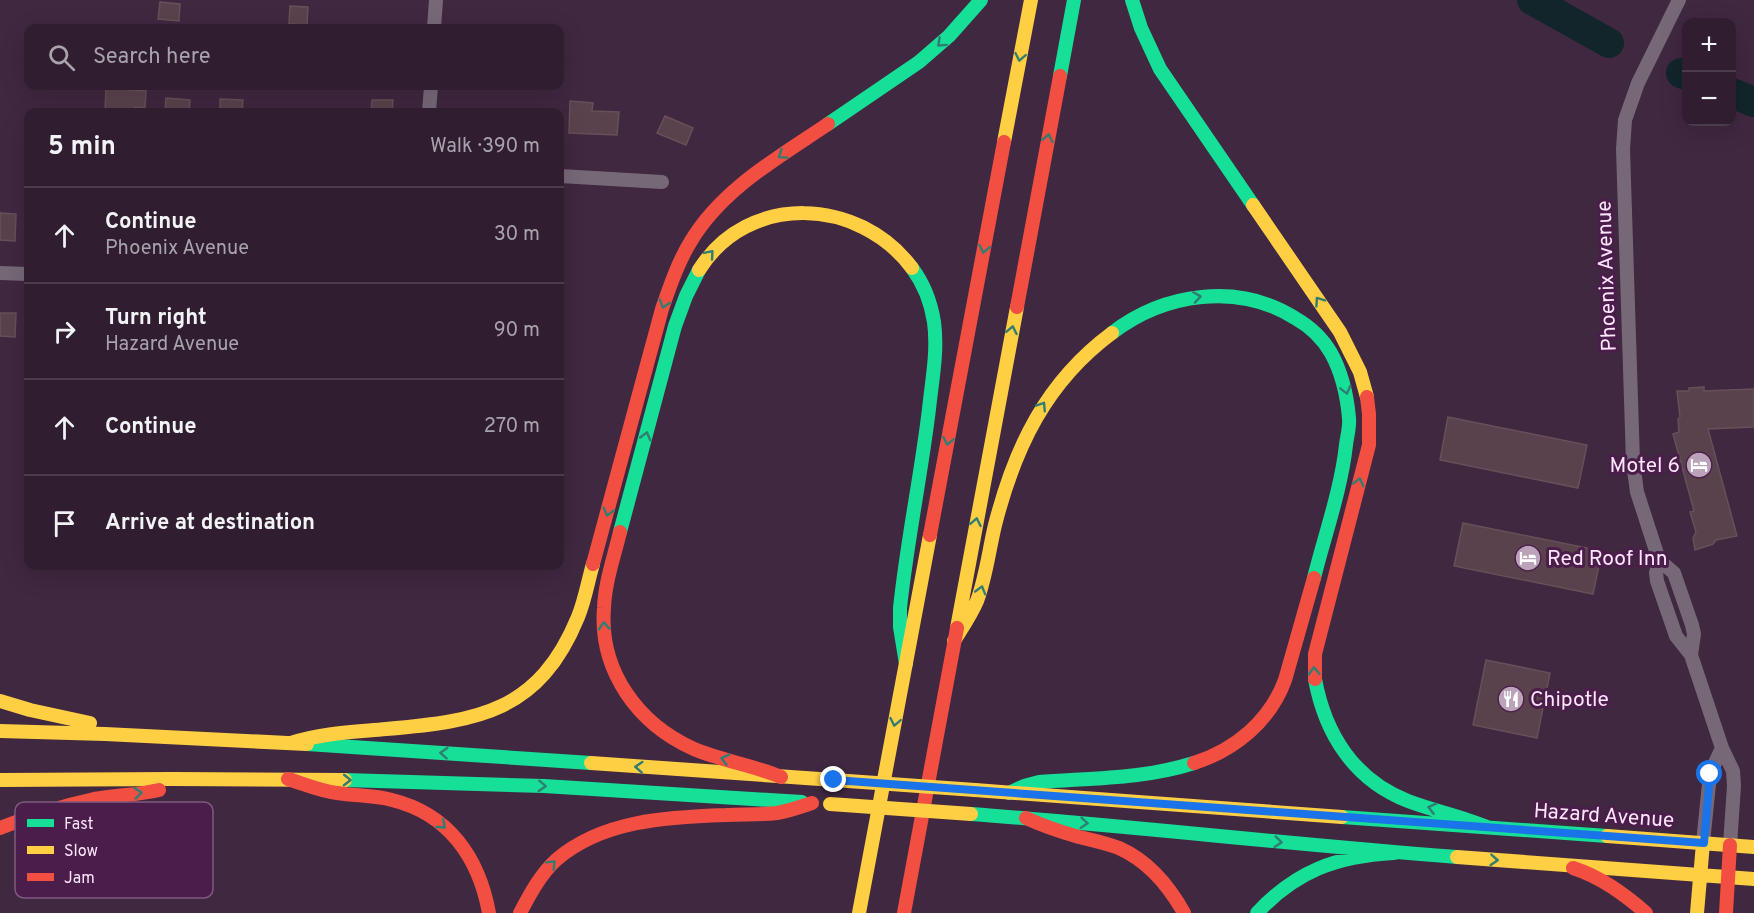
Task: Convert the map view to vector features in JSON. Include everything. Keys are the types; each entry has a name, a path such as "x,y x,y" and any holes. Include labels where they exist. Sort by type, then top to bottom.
{"main road":[{"path":"291,743 322,735 421,726 475,716 500,708 517,699 547,675 565,649 579,615 662,309 690,242 712,212 743,183 919,62 949,36 981,0"},
{"path":"859,913 1031,0"},
{"path":"904,912 1074,0"},
{"path":"1132,0 1141,28 1160,69 1340,332 1356,358 1365,381 1370,414 1369,445 1315,654 1316,687 1326,720 1335,740 1348,758 1364,775 1381,788 1407,801 1461,816 1487,827"},
{"path":"781,777 762,769 693,749 670,738 650,724 632,704 617,679 607,652 603,622 607,583 675,326 684,300 697,271 717,246 735,232 757,221 785,214 812,213 837,217 863,226 888,241 904,258 919,278 930,305 935,336 934,372 899,615 906,664"},
{"path":"954,641 978,598 1000,506 1012,468 1027,433 1043,404 1061,380 1102,340 1155,307 1185,299 1222,294 1256,298 1281,307 1299,319 1323,341 1336,362 1345,384 1350,407 1350,435 1292,658 1281,689 1270,708 1254,728 1237,743 1200,763 1137,776 1039,782 1009,793"},
{"path":"0,701 134,735"},
{"path":"0,731 134,735"},
{"name":"Hazard Avenue","path":"134,735 291,743 834,780 1754,847"},
{"path":"84,802 156,790 194,779"},
{"path":"288,779 329,792 375,796 399,801 422,810 457,839 472,860 483,885 489,913"},
{"path":"0,780 288,779 531,786 1026,818 1394,852 1754,879"},
{"path":"520,913 538,880 552,863 572,847 599,833 637,824 674,819 773,813 812,803"},
{"path":"1026,818 1059,832 1106,843 1124,850 1161,880 1184,913"},
{"path":"0,828 15,823"},
{"path":"1697,913 1704,843"},
{"name":"Phoenix Avenue","path":"1726,913 1730,845"},
{"path":"1257,913 1283,887 1320,867 1363,854 1394,852"},
{"path":"1565,866 1600,879 1646,913"}],"street":[{"path":"434,24 436,0"},
{"name":"Phoenix Avenue","path":"1679,0 1638,83 1625,120 1623,149 1633,462 1637,492 1659,560 1657,581 1678,640 1691,655 1722,748 1731,764 1734,777 1730,845"},
{"path":"429,108 431,90"},
{"path":"564,176 662,182"},
{"path":"0,273 24,273"},
{"name":"Phoenix Avenue","path":"1659,560 1674,573 1692,625 1694,634 1691,655"},
{"path":"1704,843 1710,774 1722,748"}],"building":[{"path":"160,2 180,4 179,21 158,19"},
{"path":"290,6 308,7 307,24 289,24"},
{"path":"106,90 146,91 145,108 105,108"},
{"path":"166,98 190,100 189,108 165,108"},
{"path":"220,99 243,100 242,108 220,108"},
{"path":"372,100 393,100 392,108 371,108"},
{"path":"570,101 593,103 592,111 619,112 617,135 569,133"},
{"path":"665,116 693,128 686,145 657,133"},
{"path":"0,213 16,214 15,241 0,240"},
{"path":"0,313 16,313 15,337 0,336"},
{"path":"1704,387 1704,391 1754,389 1754,427 1708,429 1737,536 1716,540 1713,544 1695,550 1693,538 1696,532 1690,512 1694,511 1673,434 1679,432 1677,391"},
{"name":"Red Roof Inn","path":"1448,417 1587,445 1578,488 1440,460"},
{"name":"Red Roof Inn","path":"1463,523 1602,551 1593,594 1454,566"},
{"name":"Chipotle","path":"1486,660 1550,673 1537,738 1473,725"}],"waterway":[{"path":"1532,0 1609,43"},
{"path":"1736,95 1754,102"}],"traffic: fast":[{"path":"828,124 919,62 949,36 981,0"},
{"path":"1060,76 1074,0"},
{"path":"1132,0 1141,28 1160,69 1253,205"},
{"path":"906,664 900,627 900,608 926,434 935,344 934,322 929,301 912,268"},
{"path":"620,532 675,326 699,270"},
{"path":"1112,333 1132,319 1178,301 1226,296 1273,307 1305,325 1324,343 1341,376 1347,401 1349,425 1344,462 1314,578"},
{"path":"1315,679 1326,718 1335,736 1357,768 1372,781 1408,801 1487,827"},
{"path":"307,744 591,763"},
{"path":"1009,793 1039,782 1137,775 1194,763"},
{"path":"345,780 544,786 802,802"},
{"path":"971,814 1457,857"},
{"path":"1342,817 1607,836"},
{"path":"1257,913 1287,886 1319,868 1354,858 1394,853"}],"traffic: slow":[{"path":"1004,142 1031,0"},
{"path":"1253,205 1340,332 1360,372 1367,397"},
{"path":"699,270 720,245 746,227 774,216 804,213 834,217 863,227 890,245 912,268"},
{"path":"957,628 1017,307"},
{"path":"954,641 977,601 1003,496 1023,443 1051,395 1089,352 1112,333"},
{"path":"859,913 930,535"},
{"path":"291,743 326,735 450,721 502,706 525,692 545,673 562,649 578,617 593,564"},
{"path":"0,701 90,723"},
{"path":"0,731 307,744"},
{"path":"591,763 834,780"},
{"path":"0,780 345,780"},
{"path":"834,780 975,790"},
{"path":"975,790 1342,817"},
{"path":"830,804 971,814"},
{"path":"1607,836 1754,847"},
{"path":"1697,913 1703,843"},
{"path":"1457,857 1754,879"}],"traffic: jam":[{"path":"1017,307 1060,76"},
{"path":"593,564 662,309 686,249 704,222 735,190 771,162 828,124"},
{"path":"930,535 1004,142"},
{"path":"1315,679 1315,654 1369,445 1367,397"},
{"path":"620,532 606,589 604,631 608,653 626,693 656,725 694,749 781,777"},
{"path":"1194,763 1237,742 1260,721 1270,708 1285,680 1314,578"},
{"path":"904,913 957,628"},
{"path":"288,779 331,792 392,800 430,816 445,827 469,857 478,874 489,913"},
{"path":"82,802 159,790"},
{"path":"520,913 550,866 574,847 594,836 636,823 681,817 777,813 812,803"},
{"path":"1026,818 1130,853 1157,875 1172,893 1184,913"},
{"path":"0,828 15,822"},
{"path":"1726,913 1730,845"},
{"path":"1573,868 1612,887 1646,913"}],"place":[{"name":"Motel 6","path":"1699,465"},
{"name":"Red Roof Inn","path":"1528,558"},
{"name":"Chipotle","path":"1511,699"}],"route":[{"path":"834,780 1704,843 1710,774"}]}
